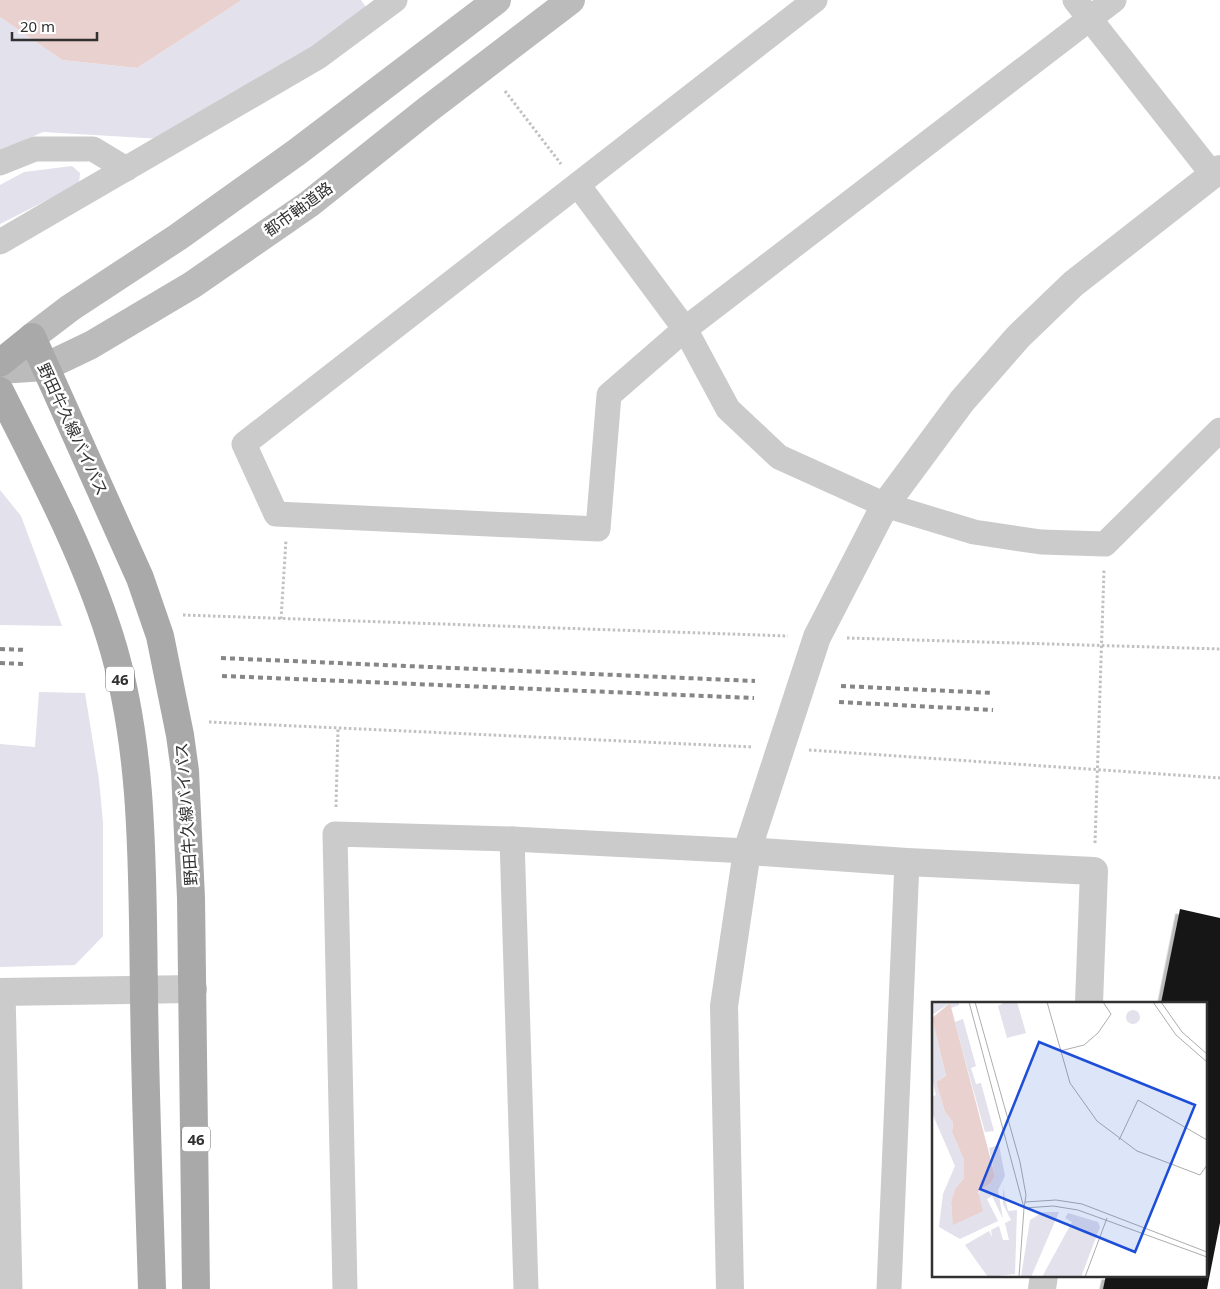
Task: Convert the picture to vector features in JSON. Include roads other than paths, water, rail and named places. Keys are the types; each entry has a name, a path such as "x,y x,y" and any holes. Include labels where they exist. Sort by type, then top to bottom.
{"main road":[{"path":"0,363 70,308 178,237 297,152 498,0"},
{"name":"都市軸道路","path":"0,370 45,367 91,345 192,285 309,204 427,110 572,0"},
{"name":"野田牛久線バイパス","path":"32,337 140,578 160,636 180,735 185,771 191,898 196,1289"},
{"name":"46","path":"0,391 86,571 110,638 124,698 135,762 141,865 152,1289"}],"street":[{"path":"0,242 318,57 395,0"},
{"path":"815,0 244,444 276,514 598,529 609,396 685,329 1082,9 1114,0"},
{"path":"730,1289 724,1006 747,851 818,637 838,594 886,505 962,401 1018,337 1073,284 1218,176 1082,9"},
{"path":"0,163 35,148 93,149 126,169"},
{"path":"578,186 685,329 728,409 779,457 886,505 974,532 1041,542 1106,544 1220,430"},
{"path":"345,1289 335,834 512,839 747,851 907,862 1094,870 1089,1002"},
{"path":"512,839 526,1289"},
{"path":"890,1289 907,862"},
{"path":"10,1289 4,1205 2,992 193,989"},
{"path":"1042,1289 1044,1276"}],"railway":[{"path":"0,649 27,650"},
{"path":"221,658 755,681"},
{"path":"0,663 24,664"},
{"path":"222,676 754,698"},
{"path":"841,686 993,693"},
{"path":"839,702 993,710"}]}
